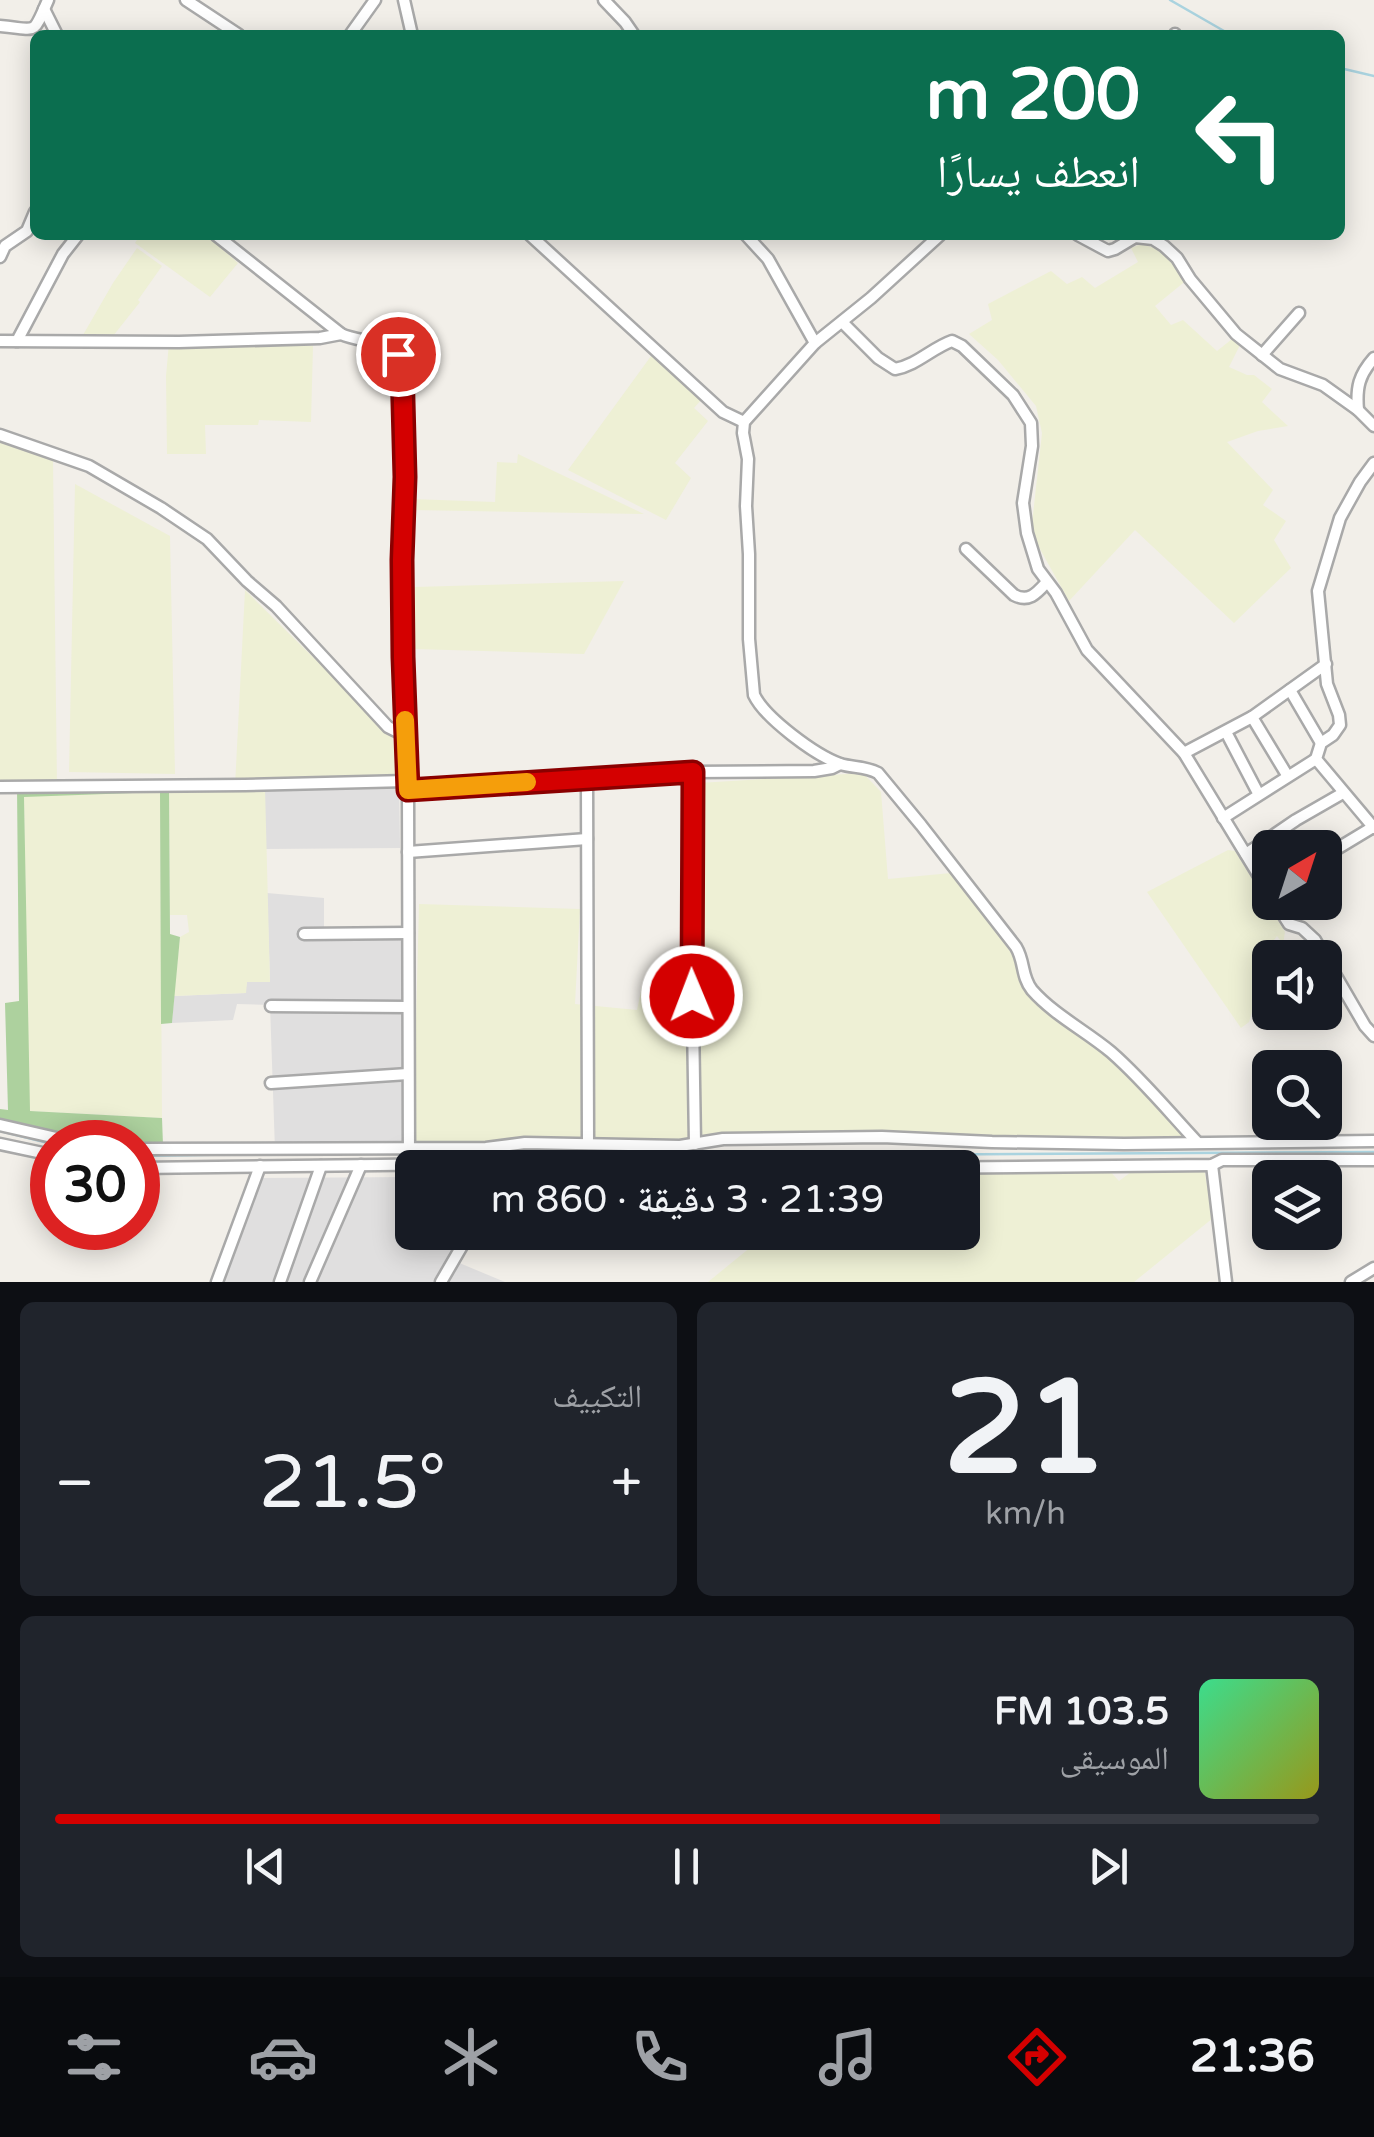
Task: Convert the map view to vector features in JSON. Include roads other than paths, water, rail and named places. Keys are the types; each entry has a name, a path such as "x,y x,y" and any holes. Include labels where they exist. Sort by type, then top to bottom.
{"street":[{"path":"186,0 231,30"},
{"path":"354,30 375,0"},
{"path":"404,0 411,30"},
{"path":"604,0 630,30"},
{"path":"0,26 32,28 42,19 44,3"},
{"path":"44,3 55,30"},
{"path":"0,257 5,246 26,231 30,223"},
{"path":"17,341 74,240"},
{"path":"222,240 342,334 391,347 401,360 410,1150"},
{"path":"535,240 724,412 744,422"},
{"path":"751,240 768,259 815,343"},
{"path":"934,240 815,343 744,422 754,695 790,734 840,764 878,773 1016,948 1023,960 1025,980 1033,990 1118,1058 1198,1142"},
{"path":"1087,240 1108,251 1130,240"},
{"path":"1153,240 1177,258 1219,316 1262,355 1280,368 1323,385 1374,426"},
{"path":"1262,355 1300,312"},
{"path":"842,322 878,358 895,368 952,341 962,346 1018,401 1032,435 1023,503 1038,569 1088,650 1184,753 1252,863"},
{"path":"0,340 179,342 342,334"},
{"path":"1358,410 1358,379 1374,358"},
{"path":"0,435 89,466 206,539 276,606 388,726 406,736"},
{"path":"1223,818 1316,758 1321,743 1340,725 1326,684 1318,608 1320,582 1340,518 1374,463"},
{"path":"966,549 1022,599 1030,598 1048,582"},
{"path":"1184,753 1252,717 1326,664"},
{"path":"1290,690 1321,743"},
{"path":"1252,717 1287,775"},
{"path":"1226,732 1258,793"},
{"path":"1316,758 1374,828 1342,846"},
{"path":"0,787 407,786 693,772 814,771 840,764"},
{"path":"693,772 694,1144"},
{"path":"587,778 588,1144"},
{"path":"1246,854 1343,793"},
{"path":"408,852 587,840"},
{"path":"1286,920 1315,940 1374,1036"},
{"path":"304,934 408,933"},
{"path":"271,1006 408,1007"},
{"path":"271,1083 408,1074"},
{"path":"0,1125 30,1132"},
{"path":"467,1150 525,1144 680,1146 723,1139 1124,1144 1374,1141"},
{"path":"0,1144 30,1150"},
{"path":"160,1149 395,1156"},
{"path":"160,1168 361,1165 395,1159"},
{"path":"980,1167 1374,1160"},
{"path":"1217,1163 1226,1282"},
{"path":"310,1282 361,1165"},
{"path":"216,1282 260,1166"},
{"path":"280,1282 321,1166"},
{"path":"441,1282 460,1250"},
{"path":"1351,1282 1374,1268"}],"waterway":[{"path":"1170,0 1222,30"},
{"path":"1345,69 1374,76"},
{"path":"0,1131 30,1138"},
{"path":"980,1154 1374,1152"},
{"path":"160,1156 311,1153"},
{"path":"349,1153 395,1154"}]}
